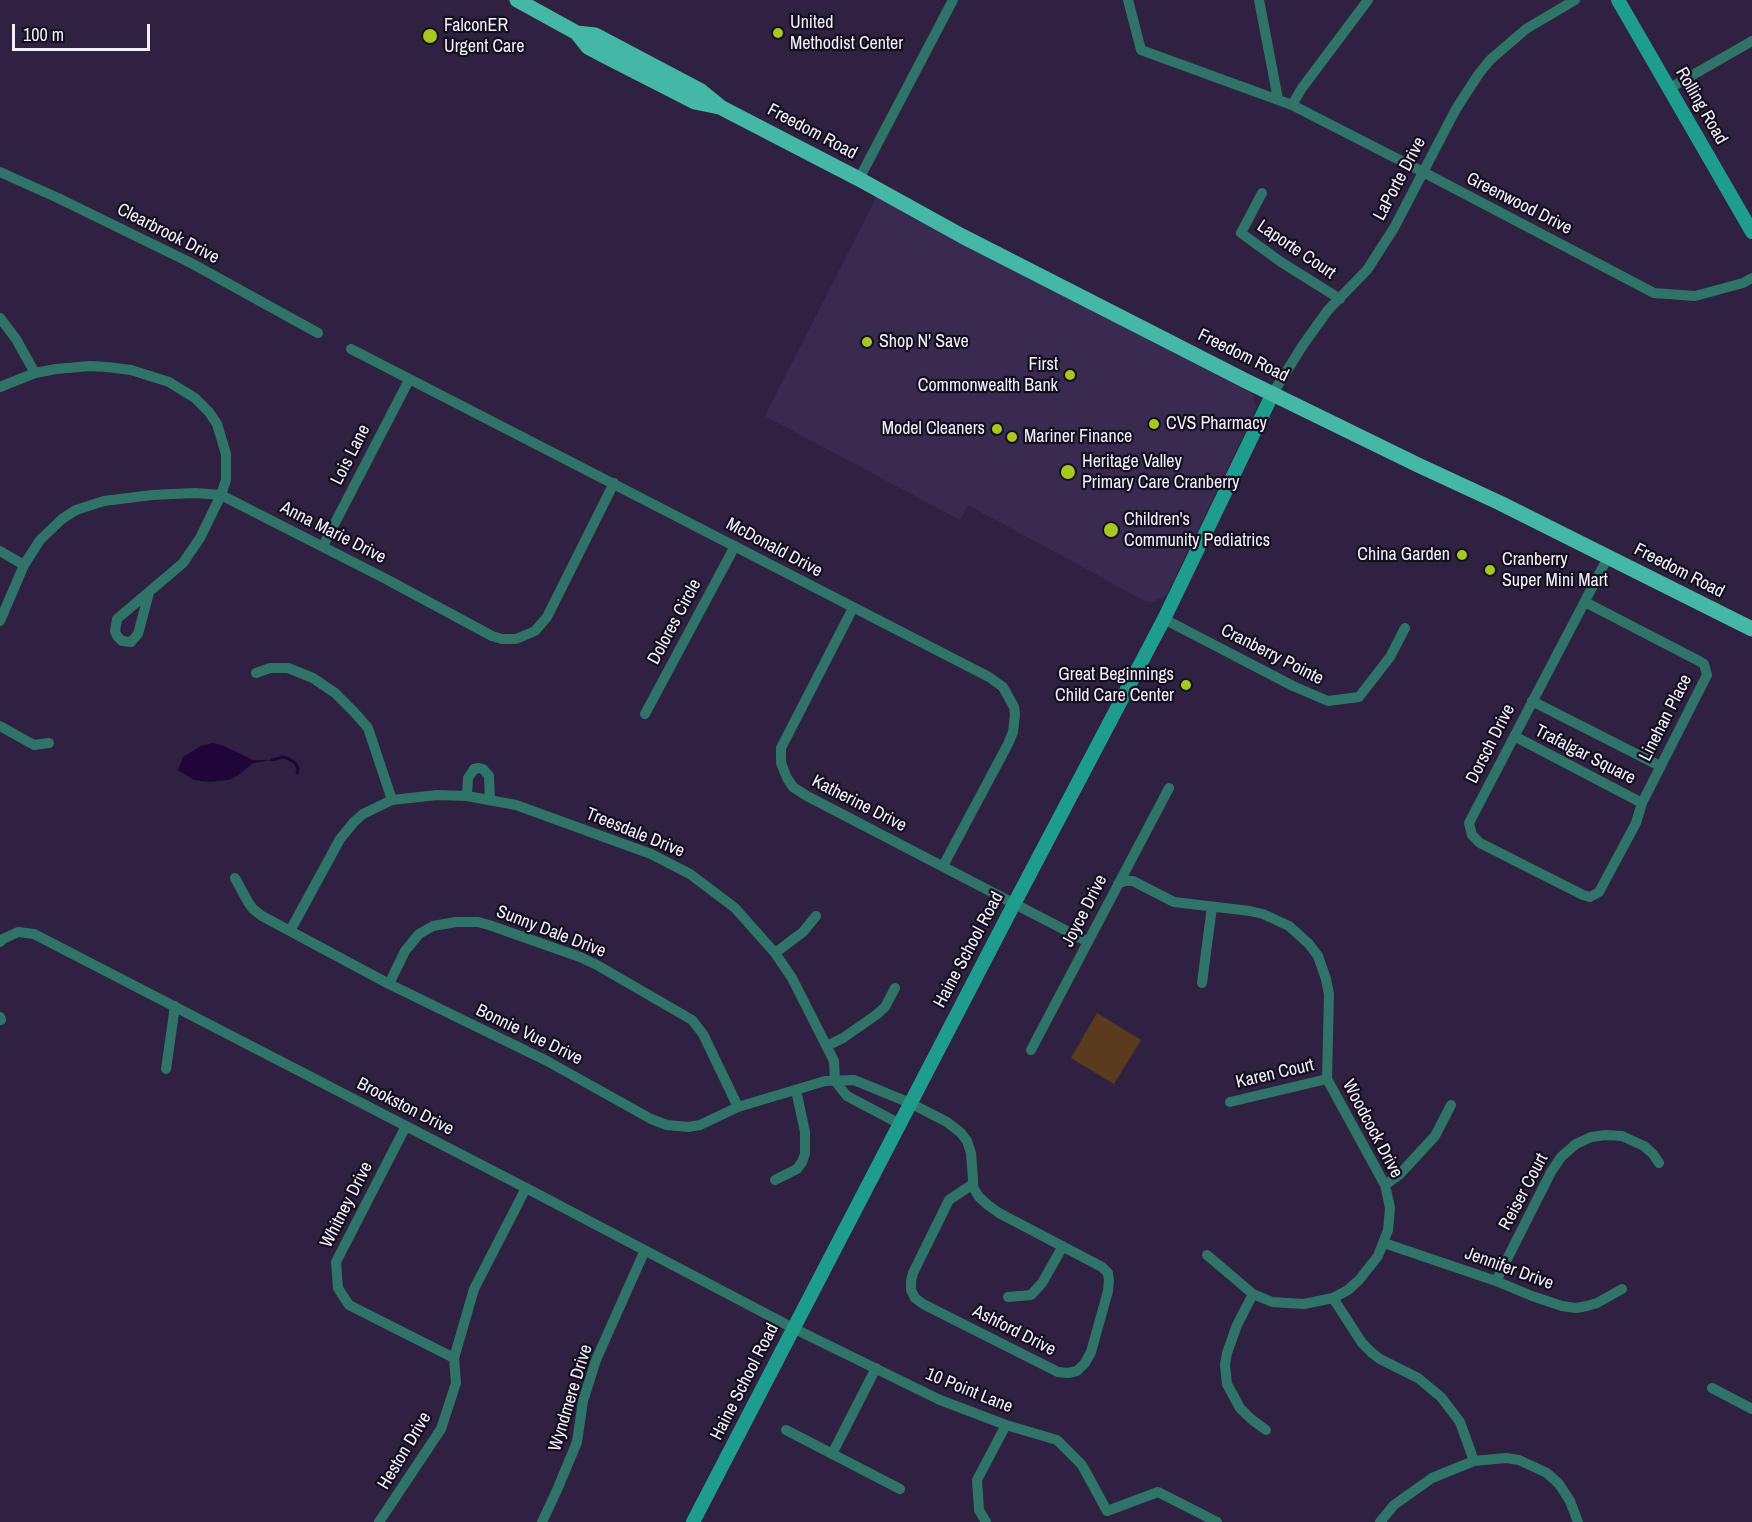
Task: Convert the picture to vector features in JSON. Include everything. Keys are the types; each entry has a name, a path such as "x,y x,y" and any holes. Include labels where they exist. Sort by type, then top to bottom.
{"main road":[{"name":"Freedom Road","path":"517,0 576,33 588,47 665,88 695,102 722,108 859,179 962,236 1414,464 1500,502 1752,629"}],"street":[{"path":"859,179 953,0"},
{"name":"Greenwood Drive","path":"1128,0 1141,50 1292,105 1654,293 1695,296 1743,283 1752,278"},
{"path":"1258,0 1278,99"},
{"path":"1292,105 1302,87 1368,0"},
{"name":"LaPorte Drive","path":"1273,393 1328,310 1367,270 1394,228 1461,100 1490,60 1526,29 1575,0"},
{"name":"Rolling Road","path":"1618,0 1752,232"},
{"path":"1670,88 1752,41"},
{"name":"Clearbrook Drive","path":"0,172 191,263 318,333"},
{"name":"Laporte Court","path":"1262,193 1241,232 1281,262 1340,299"},
{"path":"0,318 19,343 35,373"},
{"name":"McDonald Drive","path":"351,349 996,681 1007,693 1014,707 1014,724 1008,744 943,866"},
{"path":"0,387 35,373 68,367 107,367 131,370 155,377 184,390 209,412 222,437 226,454 226,480 211,517 187,558 149,593"},
{"name":"Lois Lane","path":"323,546 409,380"},
{"name":"Haine School Road","path":"693,1522 1164,619 1273,393"},
{"name":"Anna Marie Drive","path":"0,621 24,565 40,540 54,525 76,510 93,504 181,493 221,495 323,546 492,636 516,639 535,632 547,617 614,483"},
{"name":"Dolores Circle","path":"645,714 735,546"},
{"path":"0,551 24,565"},
{"name":"Dorsch Drive","path":"1583,896 1480,843 1472,835 1469,823 1608,556"},
{"name":"Linehan Place","path":"1583,896 1590,897 1599,892 1636,823 1642,802 1707,675 1704,664 1585,602"},
{"name":"Katherine Drive","path":"853,608 781,747 782,768 793,787 1088,942"},
{"name":"Cranberry Pointe","path":"1164,619 1293,686 1328,701 1359,697 1390,657 1405,628"},
{"path":"256,673 270,668 288,668 313,678 335,693 368,728 392,800"},
{"name":"Trafalgar Square","path":"1532,700 1660,766"},
{"path":"0,726 34,745 49,743"},
{"name":"Trafalgar Square","path":"1514,736 1642,802"},
{"path":"467,795 468,778 471,772 478,768 483,769 489,776 490,800"},
{"name":"Joyce Drive","path":"1031,1050 1169,788"},
{"name":"Treesdale Drive","path":"291,931 344,833 363,814 392,800 437,795 467,795 516,805 631,846 673,865 706,885 735,908 775,953 792,978 834,1061 835,1081"},
{"name":"Bonnie Vue Drive","path":"235,878 253,909 262,915 389,984 548,1061 651,1119 667,1125 688,1127 700,1125 738,1107 825,1081 854,1080 910,1103"},
{"name":"Woodcock Drive","path":"1118,884 1133,881 1174,902 1250,911 1277,919 1299,934 1317,956 1329,994 1327,1079 1385,1185 1390,1208 1388,1230 1378,1257 1369,1270 1348,1290 1333,1298"},
{"path":"1202,983 1212,907"},
{"path":"775,953 803,932 816,916"},
{"name":"Sunny Dale Drive","path":"389,984 396,966 409,945 424,931 444,923 478,922 570,954 597,965 692,1020 704,1034 738,1107"},
{"name":"Brookston Drive","path":"0,942 18,932 34,934 793,1328"},
{"path":"827,1046 876,1015 885,1007 895,988"},
{"path":"166,1069 175,1006"},
{"name":"Karen Court","path":"1230,1102 1327,1079"},
{"path":"835,1081 847,1096 900,1124"},
{"path":"776,1180 797,1169 805,1154 805,1132 796,1090"},
{"path":"910,1103 947,1122 962,1133 972,1153 973,1184"},
{"path":"1385,1185 1399,1175 1435,1137 1451,1105"},
{"name":"Whitney Drive","path":"406,1126 336,1262 338,1288 349,1305 454,1358"},
{"name":"Reiser Court","path":"1496,1281 1551,1172 1561,1157 1576,1144 1591,1137 1622,1136 1644,1146 1659,1163"},
{"name":"Ashford Drive","path":"973,1184 979,1197 999,1213 1102,1267 1108,1273 1109,1281 1091,1352 1077,1371 1058,1372 915,1298 911,1290 913,1273 949,1200 973,1184"},
{"path":"454,1358 474,1289 526,1188"},
{"name":"Jennifer Drive","path":"1383,1243 1562,1306 1576,1308 1597,1303 1622,1289"},
{"path":"1008,1297 1031,1295 1042,1283 1063,1246"},
{"name":"Wyndmere Drive","path":"542,1522 577,1442 583,1401 596,1360 645,1250"},
{"path":"1207,1255 1253,1294 1272,1302 1304,1304 1333,1298 1371,1352 1418,1378 1441,1396 1460,1422 1474,1461"},
{"path":"1253,1294 1237,1325 1225,1365 1227,1384 1240,1408 1266,1430"},
{"name":"10 Point Lane","path":"793,1328 940,1400 1006,1425 1057,1440 1082,1465 1106,1516"},
{"name":"Heston Drive","path":"379,1522 441,1429 456,1383 454,1358"},
{"path":"832,1454 876,1368"},
{"path":"1712,1388 1752,1409"},
{"path":"986,1522 979,1510 977,1480 1006,1425"},
{"path":"786,1430 900,1489"},
{"path":"1380,1522 1394,1505 1432,1478 1474,1461 1494,1458 1519,1460 1547,1473 1559,1484 1570,1501 1578,1522"},
{"path":"1106,1516 1158,1492 1216,1522"}],"shaded area":[{"path":"877,196 1253,395 1256,408 1253,416 1167,594 1162,598 1151,602 1145,601 968,505 960,520 765,416"},
{"path":"213,743 253,760 272,760 253,763 228,780 209,782 194,780 178,770 183,757 201,746"},
{"path":"1097,1013 1141,1040 1114,1084 1071,1058"}],"waterway":[{"path":"272,760 283,757 289,759 298,768 297,773"}],"place":[{"name":"United Methodist Center","path":"778,33"},
{"name":"FalconER Urgent Care","path":"430,36"},
{"name":"Shop N' Save","path":"867,342"},
{"name":"First Commonwealth Bank","path":"1070,375"},
{"name":"CVS Pharmacy","path":"1154,424"},
{"name":"Model Cleaners","path":"997,429"},
{"name":"Mariner Finance","path":"1012,437"},
{"name":"Heritage Valley Primary Care Cranberry","path":"1068,472"},
{"name":"Children's Community Pediatrics","path":"1111,530"},
{"name":"China Garden","path":"1462,555"},
{"name":"Cranberry Super Mini Mart","path":"1490,570"},
{"name":"Great Beginnings Child Care Center","path":"1186,685"}]}
